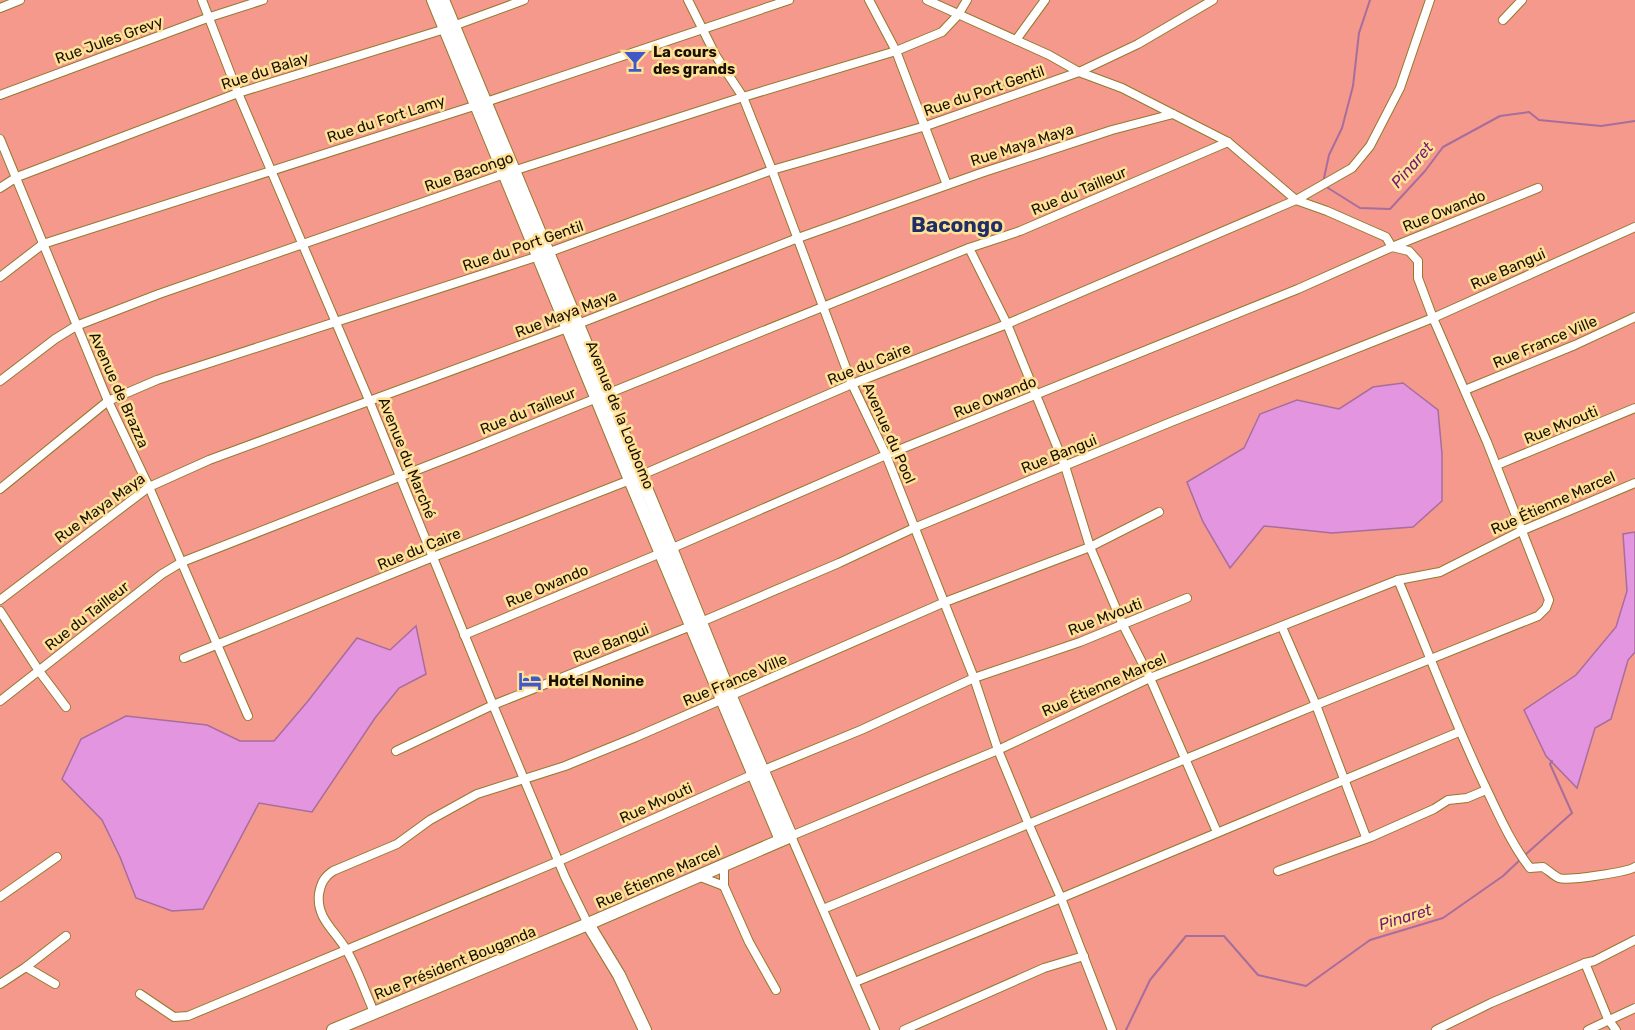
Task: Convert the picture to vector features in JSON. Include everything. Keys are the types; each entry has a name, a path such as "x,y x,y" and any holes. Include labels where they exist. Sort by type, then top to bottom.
{"street":[{"path":"0,8 20,0"},
{"name":"Avenue du Marché","path":"202,0 238,93 369,400 493,705 588,924"},
{"name":"Rue Jules Grevy","path":"0,95 210,17 263,0"},
{"name":"Avenue de la Loubomo","path":"433,0 449,27 786,838"},
{"name":"Avenue de la Loubomo","path":"443,0 449,27"},
{"name":"Rue du Balay","path":"0,188 17,177 238,93 449,27 524,0"},
{"name":"Avenue du Pool","path":"688,0 716,57 742,97 798,237 852,384 886,455 974,678 998,750 1061,898 1112,1030"},
{"name":"Rue du Fort Lamy","path":"0,277 43,244 481,103 789,0"},
{"path":"869,0 896,51 947,185"},
{"path":"823,909 1316,705 1538,616 1546,608 1548,600 1497,465 1433,318 1418,278 1418,261 1409,251 1392,247 1386,237 1296,200 1228,142 1122,88 1079,72 1016,40 927,0"},
{"name":"Rue Bacongo","path":"0,381 76,326 159,294 509,173 742,97 896,51 942,32 958,15 967,0"},
{"path":"1016,40 1045,0"},
{"name":"Rue du Port Gentil","path":"0,489 108,401 157,380 543,254 772,170 926,126 1079,72 1138,44 1213,0"},
{"name":"Rue du Caire","path":"184,658 636,478 852,384 1007,324 1296,200 1352,168 1367,151 1400,88 1430,0"},
{"path":"1503,20 1522,0"},
{"name":"Rue Maya Maya","path":"0,600 149,486 208,460 573,326 798,237 1112,130 1173,114"},
{"name":"Avenue de Brazza","path":"0,139 108,401 149,486 248,716"},
{"name":"Rue du Tailleur","path":"0,700 162,574 182,562 969,248 1020,231 1228,142"},
{"name":"Rue Owando","path":"464,635 666,551 886,455 1298,289 1392,247 1538,188"},
{"name":"Rue Bangui","path":"396,751 493,705 696,624 839,563 914,528 1433,318 1635,227"},
{"path":"969,248 1007,324 1065,466 1090,547 1123,625 1150,678 1217,832"},
{"name":"Rue France Ville","path":"1466,390 1575,345 1635,317"},
{"name":"Rue Mvouti","path":"1497,465 1635,408"},
{"name":"Rue Étienne Marcel","path":"588,924 786,838 998,750 1150,678 1398,580 1440,572 1521,531 1635,483"},
{"name":"Rue France Ville","path":"346,950 328,925 318,905 321,883 326,876 397,844 430,820 477,794 565,766 727,699 945,602 1090,547 1159,512"},
{"path":"1398,580 1432,659 1459,732 1503,827 1530,868 1543,867 1559,878 1577,879 1631,870 1635,867"},
{"name":"Rue Mvouti","path":"140,994 174,1017 182,1018 559,861 861,730 974,678 1123,625 1187,598"},
{"path":"0,611 39,671 66,707"},
{"path":"1282,627 1316,705 1366,837"},
{"path":"855,982 1459,732"},
{"path":"1278,871 1434,809 1448,800 1467,798 1486,790"},
{"path":"786,838 799,853 875,1030"},
{"path":"0,897 57,857"},
{"path":"724,865 724,886 749,942 776,990"},
{"path":"698,876 724,886"},
{"path":"588,924 619,975 645,1030"},
{"name":"Rue Président Bouganda","path":"333,1030 588,924"},
{"path":"0,984 66,936"},
{"path":"1436,1030 1491,1003 1593,961 1635,940"},
{"path":"346,950 375,1012"},
{"path":"903,1030 1044,968 1083,956"},
{"path":"1585,963 1608,1019 1616,1030"},
{"path":"26,967 55,984"},
{"path":"1588,1030 1635,1008"}],"shaded area":[{"path":"0,0 1635,0 1635,1030 0,1030"},
{"path":"1403,383 1438,410 1442,454 1442,501 1413,527 1332,533 1264,526 1230,568 1203,522 1187,482 1244,448 1260,414 1297,400 1339,409 1373,387"},
{"path":"1635,532 1635,652 1628,660 1611,719 1595,728 1577,788 1546,756 1524,710 1576,675 1616,627 1627,591 1623,534"},
{"path":"416,626 426,674 399,688 375,718 312,812 259,803 203,909 172,911 136,898 102,820 62,779 81,739 126,716 207,725 240,741 274,741 357,638 390,650"}],"waterway":[{"name":"Pinaret","path":"1370,0 1359,33 1353,86 1342,128 1329,155 1324,178 1328,188 1360,208 1390,209 1425,171 1443,147 1500,116 1529,112 1539,120 1601,126 1635,121"},
{"name":"Pinaret","path":"1525,855 1572,813 1550,764 1552,761"},
{"name":"Pinaret","path":"1126,1030 1150,980 1186,936 1224,936 1258,975 1306,986 1370,940 1443,918 1503,876 1521,859"}],"place":[{"name":"La cours des grands","path":"635,61"},
{"name":"Hotel Nonine","path":"530,681"}],"district":[{"name":"Bacongo","path":"957,224"}]}
